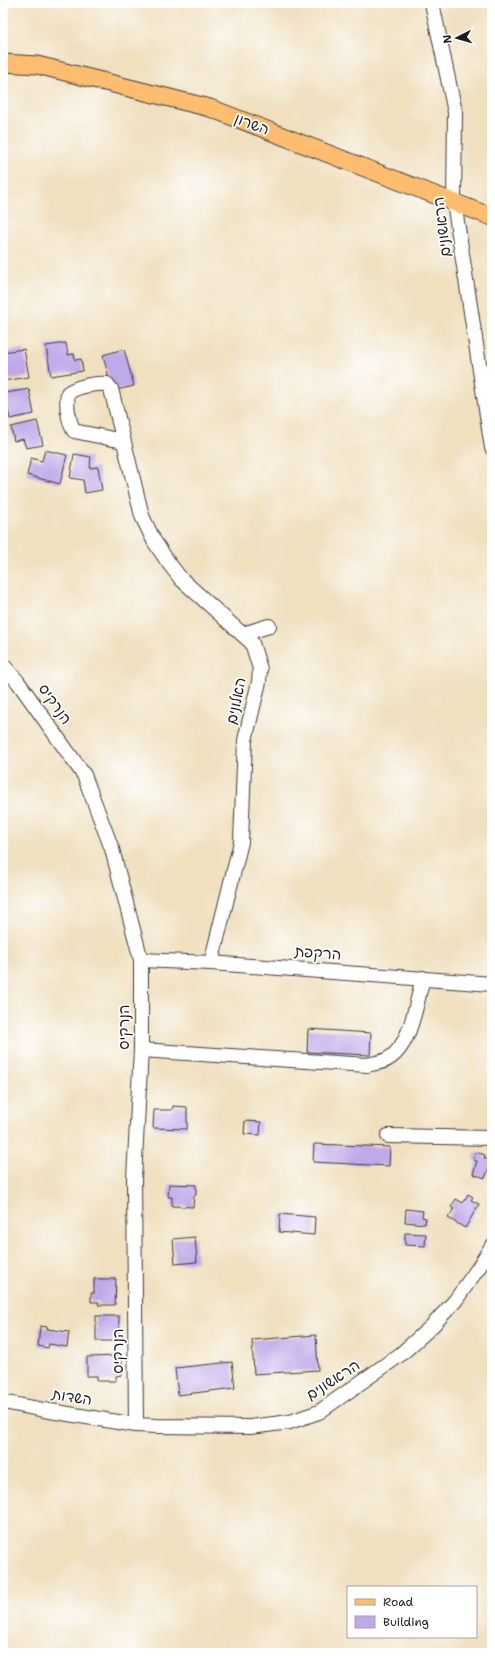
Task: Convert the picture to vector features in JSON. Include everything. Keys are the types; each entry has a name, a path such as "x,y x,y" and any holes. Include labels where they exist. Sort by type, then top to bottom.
{"main road":[{"name":"השרון","path":"3,63 37,65 210,108 492,217"}],"street":[{"name":"הראשונים","path":"432,3 455,112 454,202 492,448"},
{"name":"האלונים","path":"124,441 74,431 70,426 66,401 68,393 74,389 102,384 107,384 111,389 124,441 142,516 154,541 181,579 252,643 260,669 259,682 245,740 241,842 211,963"},
{"path":"243,634 269,626"},
{"name":"הנרקיס","path":"3,665 18,682 84,775 112,849 141,960 141,1050 134,1178 136,1424"},
{"name":"הרקפת","path":"141,960 211,963 492,984"},
{"path":"141,1050 367,1065 387,1060 405,1043 423,978"},
{"path":"388,1136 492,1138"},
{"name":"הראשונים","path":"136,1424 210,1427 250,1426 290,1422 319,1412 401,1354 431,1327 455,1300 492,1246"},
{"name":"השדות","path":"3,1402 44,1410 136,1424"}],"building":[{"path":"66,343 68,355 74,354 75,360 81,359 83,371 51,376 46,346"},
{"path":"24,349 29,377 3,381 3,352"},
{"path":"124,349 134,386 112,391 103,355"},
{"path":"29,389 34,414 10,419 5,393"},
{"path":"37,421 43,445 26,448 23,439 14,441 11,427"},
{"path":"45,450 67,455 60,484 27,475 31,458 42,461"},
{"path":"74,454 91,457 90,468 98,467 102,490 85,493 83,480 70,478"},
{"path":"308,1029 371,1033 370,1055 307,1052"},
{"path":"173,1106 187,1107 187,1129 153,1128 154,1110 172,1110"},
{"path":"245,1121 261,1122 260,1135 244,1134"},
{"path":"314,1144 390,1147 389,1166 313,1162"},
{"path":"476,1152 485,1155 484,1158 492,1161 485,1178 473,1174 477,1161 473,1160"},
{"path":"169,1184 196,1185 196,1195 194,1195 193,1207 172,1206 172,1197 168,1197"},
{"path":"468,1194 473,1197 471,1200 479,1204 465,1228 448,1218 454,1209 451,1207 456,1199 463,1203"},
{"path":"406,1209 423,1211 422,1217 426,1218 425,1224 405,1222"},
{"path":"280,1214 315,1217 314,1235 279,1232"},
{"path":"405,1233 426,1234 425,1246 405,1245"},
{"path":"195,1237 197,1262 175,1264 173,1239"},
{"path":"94,1279 116,1279 115,1305 98,1305 99,1302 91,1302 91,1293 94,1293"},
{"path":"96,1316 119,1316 119,1341 96,1341"},
{"path":"40,1326 48,1327 47,1329 69,1332 67,1347 49,1344 48,1348 38,1346"},
{"path":"316,1335 318,1370 254,1374 252,1340"},
{"path":"122,1356 122,1375 116,1376 116,1381 97,1381 97,1376 87,1376 87,1357"},
{"path":"232,1362 235,1388 178,1395 175,1368"}]}
